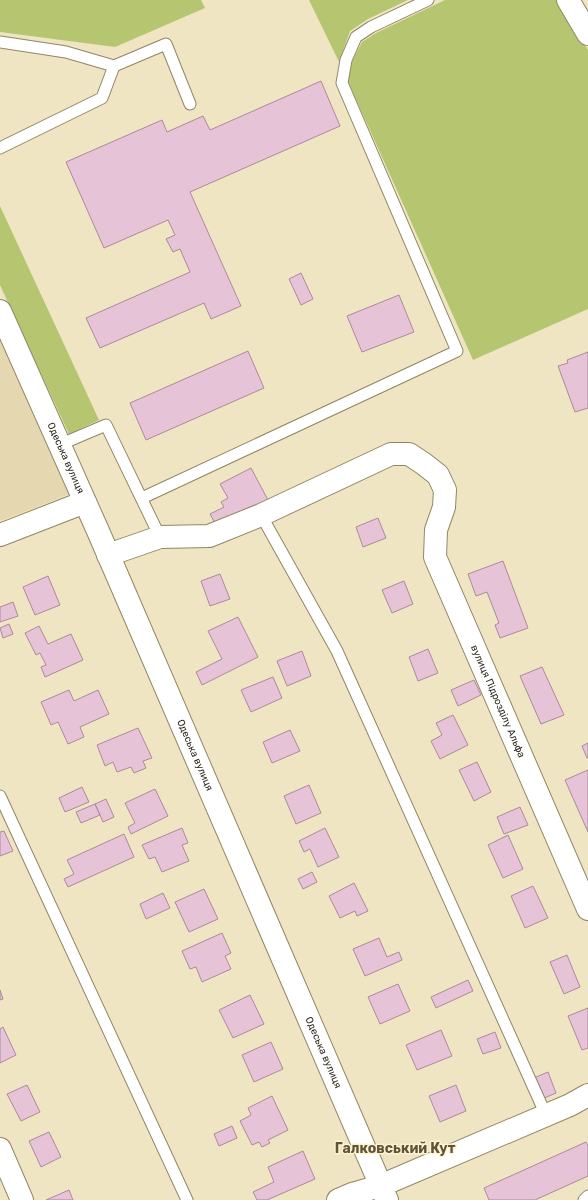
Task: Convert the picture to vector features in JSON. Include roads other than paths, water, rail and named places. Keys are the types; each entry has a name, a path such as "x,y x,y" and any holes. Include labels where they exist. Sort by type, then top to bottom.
{"street":[{"path":"568,0 588,34"},
{"name":"Одеська вулиця","path":"0,311 85,502 384,1193"},
{"name":"вулиця Підрозділу Альфа","path":"261,515 391,454 409,454 438,475 445,490 444,507 436,530 435,557 588,909"},
{"path":"0,534 85,502"},
{"path":"108,555 160,537 209,536 261,515"},
{"path":"338,1200 352,1194 384,1193 546,1115 570,1105 588,1095"},
{"path":"0,1149 22,1200"}],"lane":[{"path":"142,498 457,351 342,83 346,60 356,37 371,27 428,0"},
{"path":"0,42 66,52 114,66 166,44 190,104"},
{"path":"0,148 102,98 114,66"},
{"path":"60,445 106,425 160,537"},
{"path":"261,515 337,651 546,1115"},
{"path":"0,796 187,1200"},
{"path":"584,1200 588,1196"}],"district":[{"name":"Галковський Кут","path":"395,1148"}]}
